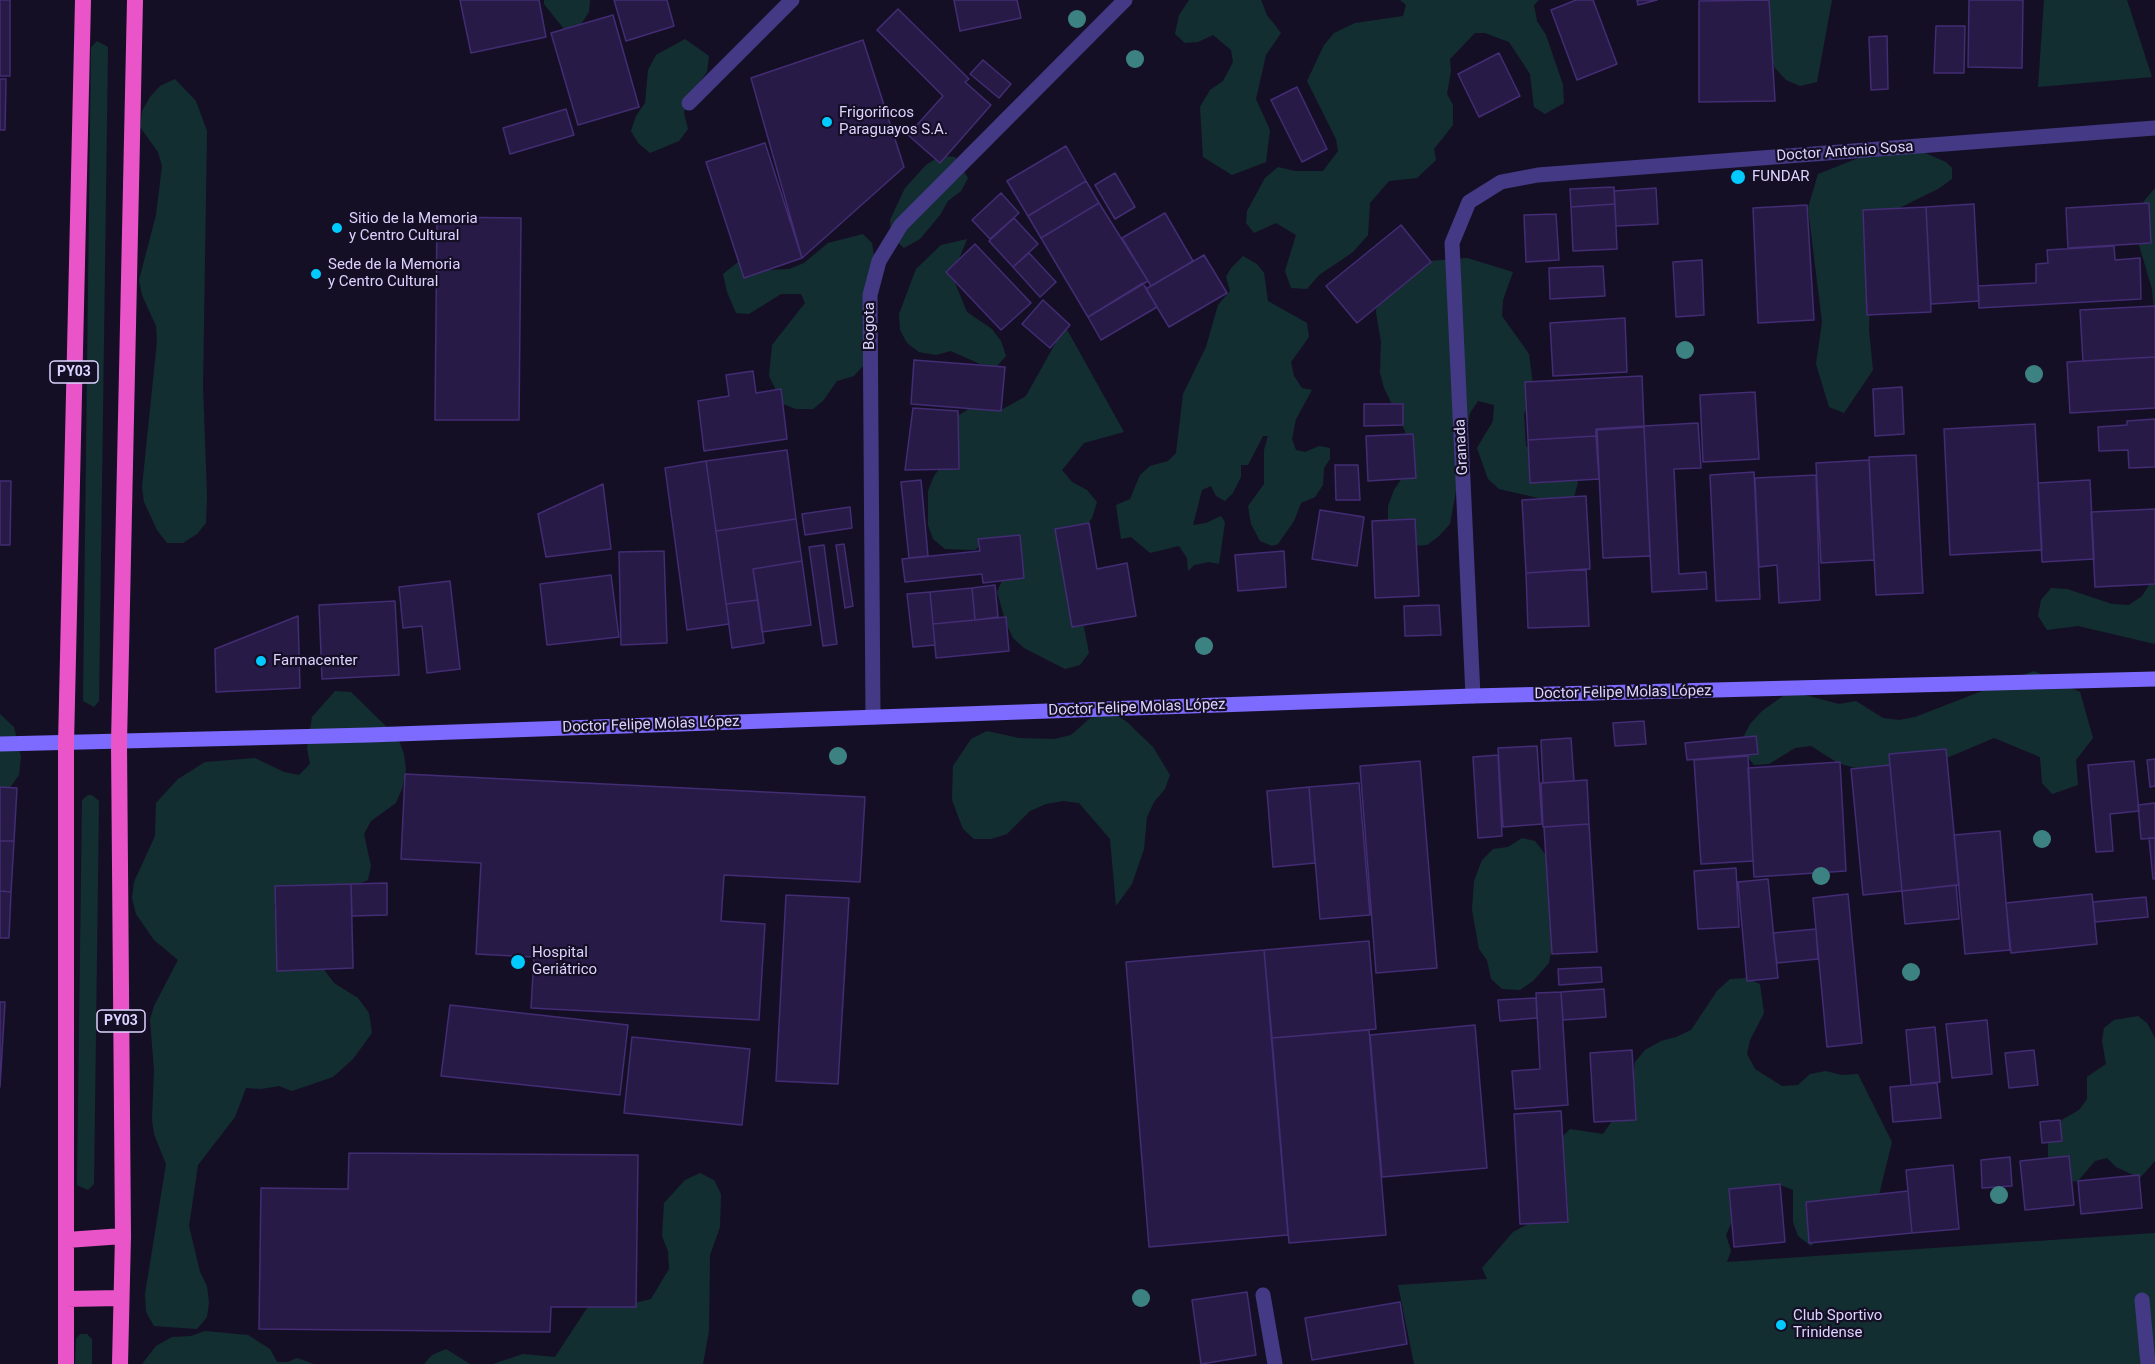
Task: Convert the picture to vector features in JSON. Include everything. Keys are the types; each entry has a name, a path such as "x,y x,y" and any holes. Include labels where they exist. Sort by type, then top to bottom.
{"highway":[{"name":"PY03","path":"66,1364 66,744 83,0"},
{"name":"PY03","path":"120,1364 123,1236 114,743 135,0"},
{"path":"67,1240 123,1236"},
{"path":"66,1299 121,1298"}],"main road":[{"name":"Doctor Felipe Molas López","path":"0,744 114,743 1473,696 2155,679"}],"street":[{"path":"689,103 792,0"},
{"name":"Bogota","path":"873,717 870,295 879,261 901,225 1125,0"},
{"name":"Doctor Antonio Sosa","path":"1469,202 1501,182 1538,175 2155,128"},
{"name":"Granada","path":"1469,202 1452,243 1473,696"},
{"path":"1263,1295 1275,1364"},
{"path":"2142,1300 2148,1364"}],"green space":[{"path":"544,0 590,0 589,12 581,24 564,29 544,4"},
{"path":"1189,0 1261,0 1267,15 1281,33 1266,55 1256,99 1270,130 1266,162 1232,175 1203,157 1200,107 1210,90 1223,81 1233,62 1231,50 1213,35 1198,42 1185,43 1175,34 1179,15"},
{"path":"1400,0 1539,0 1534,5 1537,21 1546,35 1563,85 1564,103 1545,114 1534,107 1530,74 1509,42 1485,33 1475,33 1450,59 1451,71 1447,94 1453,105 1453,125 1434,149 1436,160 1417,178 1389,181 1370,203 1368,235 1353,252 1319,275 1307,289 1291,288 1285,271 1296,235 1276,223 1254,233 1246,223 1247,211 1265,178 1278,167 1295,171 1323,171 1338,151 1336,139 1307,81 1324,45 1334,33 1355,23 1403,16 1406,5"},
{"path":"1767,0 1832,0 1817,82 1800,86 1786,80 1775,68 1768,53"},
{"path":"2044,0 2127,0 2152,77 2038,87"},
{"path":"685,39 709,56 707,72 688,98 684,113 688,129 679,141 650,153 638,143 631,131 636,116 645,103 648,70 656,55"},
{"path":"97,41 108,47 99,701 94,707 83,701 91,47"},
{"path":"175,79 196,101 207,131 203,386 207,497 206,523 197,534 183,543 167,543 157,530 144,502 142,487 157,341 156,326 142,295 139,280 156,215 162,166 158,152 140,127 142,111 150,97 160,86"},
{"path":"1909,146 1946,162 1952,168 1952,179 1938,189 1895,210 1871,269 1869,330 1873,370 1844,413 1829,407 1816,364 1822,322 1808,208 1818,174 1879,150"},
{"path":"940,156 955,157 968,178 961,191 948,201 940,215 920,239 904,248 891,236 890,220 905,188 926,165"},
{"path":"2155,188 2155,324 2152,289 2139,245 2140,215 2144,201"},
{"path":"863,234 872,243 874,255 864,365 854,376 837,381 823,401 813,409 796,409 783,404 769,376 772,345 805,303 801,294 781,294 749,314 736,313 727,292 723,274 738,262 767,270 789,269 804,263 828,243"},
{"path":"967,239 956,267 955,283 967,312 992,329 1001,341 1006,356 996,367 980,364 951,351 936,355 919,352 907,343 900,330 899,314 916,269 941,245"},
{"path":"1243,256 1257,264 1264,273 1268,301 1307,323 1309,337 1291,362 1294,376 1302,388 1312,390 1296,419 1292,439 1296,450 1305,452 1319,446 1330,448 1330,459 1324,468 1323,485 1315,497 1301,503 1294,521 1278,544 1272,546 1260,541 1251,524 1248,506 1264,484 1264,450 1268,436 1263,436 1248,465 1241,465 1241,477 1233,493 1225,501 1216,496 1211,486 1202,490 1193,525 1206,523 1221,516 1225,522 1219,564 1209,562 1194,565 1188,571 1187,558 1179,546 1150,553 1131,537 1121,539 1116,505 1130,499 1140,475 1150,466 1168,461 1176,453 1183,394 1206,347 1218,305 1230,291 1226,277"},
{"path":"1467,258 1513,272 1503,300 1502,316 1529,354 1533,385 1530,401 1524,414 1526,446 1538,457 1566,471 1578,482 1574,497 1560,503 1499,489 1488,479 1477,448 1493,421 1494,405 1478,401 1470,413 1450,524 1427,545 1411,546 1388,523 1388,506 1394,490 1413,462 1405,431 1384,388 1380,373 1381,342 1376,312 1378,296 1417,262"},
{"path":"1065,326 1124,432 1084,443 1062,470 1072,482 1087,490 1097,502 1092,518 1074,542 1089,653 1080,665 1065,669 1024,648 1013,638 1006,623 997,592 1010,563 1012,547 1001,537 986,541 975,550 945,549 933,539 928,525 928,491 934,476 943,464 956,417 970,408 1003,409 1026,396"},
{"path":"2155,576 2155,644 2078,626 2047,630 2038,616 2041,600 2051,588 2067,589 2112,604 2129,605 2142,596"},
{"path":"2034,671 2080,692 2093,738 2076,760 2078,785 2052,794 2042,783 2040,757 1994,738 1918,770 1887,767 1855,768 1838,763 1811,746 1795,748 1769,764 1754,765 1744,753 1743,738 1750,724 1762,711 1790,691 1839,704 1856,701 1883,718 1899,720 1915,717"},
{"path":"335,691 351,692 398,738 404,754 406,770 402,789 396,803 371,821 364,834 371,866 368,880 354,886 284,893 274,905 279,936 276,959 293,955 319,963 334,983 358,998 369,1013 372,1033 353,1059 333,1077 292,1091 279,1086 261,1089 246,1088 235,1117 198,1165 189,1226 200,1272 207,1286 209,1302 207,1317 197,1329 154,1326 146,1312 145,1294 166,1164 154,1134 152,1119 154,1070 150,1020 154,1006 178,960 154,940 136,914 132,898 134,882 155,836 156,803 178,779 205,762 255,758 284,772 299,775 310,764 307,748 312,717"},
{"path":"1097,712 1113,713 1127,722 1153,747 1170,775 1165,789 1154,802 1147,817 1144,849 1132,884 1116,906 1110,839 1079,803 1063,801 1046,804 1030,811 1007,834 991,839 974,839 963,829 952,800 953,766 971,739 987,731 1019,738 1054,739 1071,735"},
{"path":"0,714 14,727 21,757 19,775 9,789 0,793"},
{"path":"92,795 99,801 94,1184 88,1190 77,1185 82,800"},
{"path":"1522,838 1535,841 1548,858 1554,937 1549,963 1533,981 1520,990 1502,989 1491,979 1487,960 1479,949 1472,910 1474,881 1482,860 1493,849 1508,847"},
{"path":"1746,978 1760,984 1764,1013 1750,1040 1747,1054 1755,1069 1782,1086 1798,1085 1810,1074 1826,1071 1841,1075 1858,1074 1892,1142 1877,1203 1821,1235 1811,1246 1798,1236 1793,1222 1793,1190 1780,1185 1765,1187 1733,1219 1726,1235 1731,1251 1727,1262 2155,1233 2155,1364 1414,1364 1398,1285 1487,1279 1482,1268 1513,1232 1528,1224 1560,1217 1568,1204 1558,1141 1570,1129 1603,1134 1630,1095 1635,1062 1645,1050 1661,1041 1691,1030 1717,991 1730,979"},
{"path":"2138,1016 2147,1023 2155,1038 2155,1161 2140,1178 2116,1167 2107,1158 2095,1161 2078,1181 2068,1182 2048,1162 2048,1141 2060,1121 2079,1110 2087,1099 2087,1077 2106,1064 2102,1041 2104,1028 2114,1020"},
{"path":"700,1173 714,1180 721,1194 720,1227 710,1255 709,1331 703,1364 493,1364 523,1354 555,1357 591,1302 635,1303 651,1299 669,1269 668,1251 662,1236 664,1203 685,1180"},
{"path":"205,1331 248,1335 270,1349 277,1362 288,1362 297,1358 314,1364 142,1364 156,1346 172,1337 191,1336"},
{"path":"80,1334 87,1334 92,1339 92,1364 75,1364 76,1339"},
{"path":"446,1349 470,1364 424,1364 432,1355"}],"building":[{"path":"0,0 10,0 10,76 0,76"},
{"path":"460,0 539,0 546,37 471,53"},
{"path":"614,0 667,0 674,26 626,41"},
{"path":"954,0 1017,0 1021,18 960,31"},
{"path":"1576,0 1593,0 1617,64 1577,80 1551,10"},
{"path":"1637,0 1657,0 1638,5"},
{"path":"1769,0 1775,101 1699,102 1699,1"},
{"path":"1969,0 2023,0 2022,68 1968,67"},
{"path":"898,9 969,79 965,82 991,105 940,163 908,135 943,96 877,30"},
{"path":"613,15 639,107 578,125 551,33"},
{"path":"1936,26 1965,26 1964,73 1934,73"},
{"path":"1887,36 1888,89 1871,90 1869,37"},
{"name":"Frigorificos Paraguayos S.A.","path":"863,40 904,167 802,258 751,78"},
{"path":"1499,53 1520,96 1479,117 1458,74"},
{"path":"983,60 1011,84 999,98 970,74"},
{"path":"0,79 6,79 5,130 0,130"},
{"path":"1297,87 1327,149 1302,162 1271,100"},
{"path":"566,109 574,135 510,154 503,128"},
{"path":"765,143 802,258 744,278 706,162"},
{"path":"1066,146 1086,181 1028,216 1007,181"},
{"path":"1115,173 1135,207 1115,219 1095,185"},
{"path":"1086,181 1099,203 1041,238 1028,216"},
{"path":"1614,187 1615,204 1571,207 1570,189"},
{"path":"1656,188 1658,224 1616,226 1614,191"},
{"path":"1001,193 1019,213 990,239 972,220"},
{"path":"1099,203 1148,281 1088,317 1041,238"},
{"path":"2149,203 2151,243 2068,248 2066,208"},
{"path":"1615,204 1617,249 1573,251 1571,207"},
{"path":"1974,204 1979,301 1931,304 1926,207"},
{"path":"1807,205 1814,320 1758,323 1753,208"},
{"path":"1926,207 1931,312 1867,315 1863,210"},
{"path":"1165,213 1193,261 1151,286 1122,238"},
{"path":"1556,214 1559,260 1526,262 1524,215"},
{"path":"437,217 521,218 519,420 435,420"},
{"path":"1014,218 1038,244 1013,267 989,241"},
{"path":"1401,225 1431,262 1357,323 1326,286"},
{"path":"975,244 1031,303 1001,330 946,272"},
{"path":"2114,246 2115,260 2140,258 2141,299 1979,308 1978,286 2036,283 2036,264 2048,263 2047,250"},
{"path":"1029,253 1056,282 1040,297 1013,267"},
{"path":"1204,255 1227,293 1169,327 1146,289"},
{"path":"1702,260 1704,315 1676,317 1673,262"},
{"path":"1603,266 1605,296 1550,299 1549,268"},
{"path":"1143,283 1157,307 1101,340 1088,317"},
{"path":"1043,300 1070,325 1050,348 1022,324"},
{"path":"2155,306 2155,357 2083,361 2080,310"},
{"path":"1625,318 1627,372 1553,376 1550,323"},
{"path":"2155,357 2155,408 2070,413 2067,362"},
{"path":"914,360 1005,367 1001,411 911,404"},
{"path":"753,371 756,393 781,389 787,439 704,451 698,401 729,396 726,375"},
{"path":"1642,376 1644,426 1596,429 1596,436 1528,440 1525,382"},
{"path":"1902,387 1904,434 1875,436 1873,389"},
{"path":"1755,392 1759,459 1703,462 1700,395"},
{"path":"1364,404 1403,404 1403,425 1364,426"},
{"path":"913,408 958,411 959,469 905,470"},
{"path":"2155,419 2155,467 2129,468 2128,450 2099,451 2098,427 2127,425 2127,421"},
{"path":"1698,423 1701,468 1674,469 1679,574 1706,572 1707,589 1652,592 1644,426"},
{"path":"2035,424 2042,550 1950,555 1944,429"},
{"path":"1644,427 1650,556 1603,558 1597,430"},
{"path":"1413,434 1416,478 1368,481 1366,436"},
{"path":"1596,436 1599,479 1530,483 1528,440"},
{"path":"787,450 796,519 716,531 706,461"},
{"path":"1916,455 1923,593 1876,595 1869,457"},
{"path":"1869,460 1874,560 1821,563 1816,463"},
{"path":"706,461 729,624 687,630 665,468"},
{"path":"1335,465 1358,465 1360,500 1336,500"},
{"path":"1754,472 1760,599 1716,601 1710,475"},
{"path":"1816,475 1820,600 1779,603 1777,565 1759,567 1755,478"},
{"path":"921,480 928,556 909,558 901,482"},
{"path":"2090,480 2094,559 2042,562 2038,483"},
{"path":"0,481 11,481 10,545 0,545"},
{"path":"603,484 611,549 546,557 538,514"},
{"path":"1586,496 1590,569 1526,573 1522,500"},
{"path":"850,507 852,528 805,535 802,514"},
{"path":"2155,509 2155,584 2095,587 2091,512"},
{"path":"1320,510 1364,517 1357,566 1312,559"},
{"path":"796,519 802,561 753,569 758,600 726,604 716,531"},
{"path":"1415,519 1419,596 1375,598 1372,521"},
{"path":"1089,523 1097,569 1127,563 1136,616 1072,627 1055,529"},
{"path":"1020,535 1024,578 983,583 982,574 905,582 902,559 980,551 978,539"},
{"path":"844,544 853,606 845,608 836,545"},
{"path":"824,545 837,644 823,646 809,547"},
{"path":"664,551 667,643 621,645 619,552"},
{"path":"1284,551 1286,587 1238,591 1235,555"},
{"path":"802,561 811,625 762,632 753,569"},
{"path":"1586,569 1589,626 1528,628 1526,573"},
{"path":"611,575 619,637 547,645 540,584"},
{"path":"450,581 460,669 427,673 422,626 403,628 399,587"},
{"path":"995,585 998,617 975,620 972,588"},
{"path":"972,588 975,620 933,624 930,592"},
{"path":"930,592 935,645 913,647 907,594"},
{"path":"758,600 764,643 732,648 726,604"},
{"path":"395,601 399,675 322,679 319,605"},
{"path":"1439,605 1441,635 1405,636 1404,606"},
{"path":"298,616 300,688 216,692 215,649"},
{"path":"1006,617 1009,651 936,658 933,624"},
{"path":"1644,721 1646,744 1615,746 1613,723"},
{"path":"1756,736 1758,754 1687,760 1685,743"},
{"path":"1571,738 1574,781 1543,783 1541,740"},
{"path":"1537,746 1542,824 1503,827 1498,748"},
{"path":"1946,749 1959,885 1902,891 1889,754"},
{"path":"1498,755 1502,836 1478,838 1473,757"},
{"path":"1748,756 1753,861 1701,864 1694,760"},
{"path":"2155,759 2155,786 2150,787 2147,760"},
{"path":"1420,761 1437,968 1376,973 1360,766"},
{"path":"2134,761 2139,811 2110,814 2113,851 2096,852 2088,765"},
{"path":"1840,762 1846,871 1754,877 1748,768"},
{"path":"1890,765 1902,891 1863,895 1851,769"},
{"path":"405,774 865,797 860,882 724,875 721,921 765,924 759,1020 531,1008 534,957 476,954 481,863 401,859"},
{"path":"1587,780 1589,824 1543,827 1541,783"},
{"path":"1359,783 1370,915 1320,919 1309,787"},
{"path":"0,787 17,788 14,841 0,841"},
{"path":"1309,787 1315,863 1273,867 1267,791"},
{"path":"2155,803 2155,838 2141,839 2138,805"},
{"path":"1589,824 1597,952 1552,954 1544,827"},
{"path":"2000,831 2010,950 1965,954 1954,835"},
{"path":"2149,838 2155,838 2155,879 2153,879"},
{"path":"0,841 14,841 11,892 0,891"},
{"path":"1736,868 1739,927 1698,929 1694,871"},
{"path":"1768,879 1778,978 1747,981 1738,882"},
{"path":"387,883 387,915 352,916 351,884"},
{"path":"351,884 353,968 277,971 275,886"},
{"path":"1956,885 1959,919 1905,924 1902,891"},
{"path":"0,891 11,892 9,938 0,938"},
{"path":"1848,894 1862,1043 1827,1047 1813,898"},
{"path":"2092,894 2097,944 2011,953 2006,903"},
{"path":"786,895 849,898 838,1084 776,1081"},
{"path":"2146,897 2148,917 2095,922 2093,902"},
{"path":"1816,929 1818,959 1777,963 1773,933"},
{"path":"1369,941 1376,1029 1272,1038 1264,950"},
{"path":"1264,950 1288,1235 1149,1247 1126,962"},
{"path":"1601,967 1602,982 1559,985 1558,969"},
{"path":"1604,989 1606,1017 1563,1020 1561,992"},
{"path":"1561,992 1568,1105 1515,1109 1512,1071 1540,1069 1536,993"},
{"path":"1536,998 1537,1018 1500,1021 1498,1000"},
{"path":"0,1002 5,1002 0,1087"},
{"path":"450,1005 628,1025 620,1095 441,1076"},
{"path":"1987,1020 1992,1074 1952,1078 1946,1024"},
{"path":"1475,1025 1487,1168 1382,1177 1370,1035"},
{"path":"1935,1027 1940,1082 1911,1085 1906,1030"},
{"path":"1369,1030 1386,1235 1289,1243 1272,1038"},
{"path":"632,1037 750,1049 742,1125 624,1113"},
{"path":"1632,1050 1636,1120 1594,1122 1590,1053"},
{"path":"2034,1050 2038,1085 2009,1088 2005,1053"},
{"path":"1937,1083 1941,1118 1893,1122 1890,1087"},
{"path":"1561,1111 1568,1222 1520,1224 1514,1114"},
{"path":"2060,1120 2062,1141 2042,1143 2040,1122"},
{"path":"349,1153 638,1155 636,1307 551,1307 550,1332 259,1329 261,1188 348,1189"},
{"path":"2069,1156 2074,1205 2025,1210 2020,1161"},
{"path":"2010,1157 2012,1186 1982,1188 1981,1160"},
{"path":"1953,1165 1959,1229 1912,1233 1906,1170"},
{"path":"2139,1175 2142,1208 2081,1214 2078,1181"},
{"path":"1780,1184 1785,1242 1734,1247 1729,1189"},
{"path":"1908,1191 1912,1233 1809,1243 1806,1202"},
{"path":"1247,1292 1256,1355 1201,1364 1192,1300"},
{"path":"1400,1302 1407,1344 1312,1360 1305,1318"}],"place":[{"name":"Frigorificos Paraguayos S.A.","path":"827,122"},
{"name":"FUNDAR","path":"1738,177"},
{"name":"Sitio de la Memoria y Centro Cultural","path":"337,228"},
{"name":"Sede de la Memoria y Centro Cultural","path":"316,274"},
{"name":"Farmacenter","path":"261,661"},
{"name":"Hospital Geriátrico","path":"518,962"},
{"name":"Club Sportivo Trinidense","path":"1781,1325"}]}
